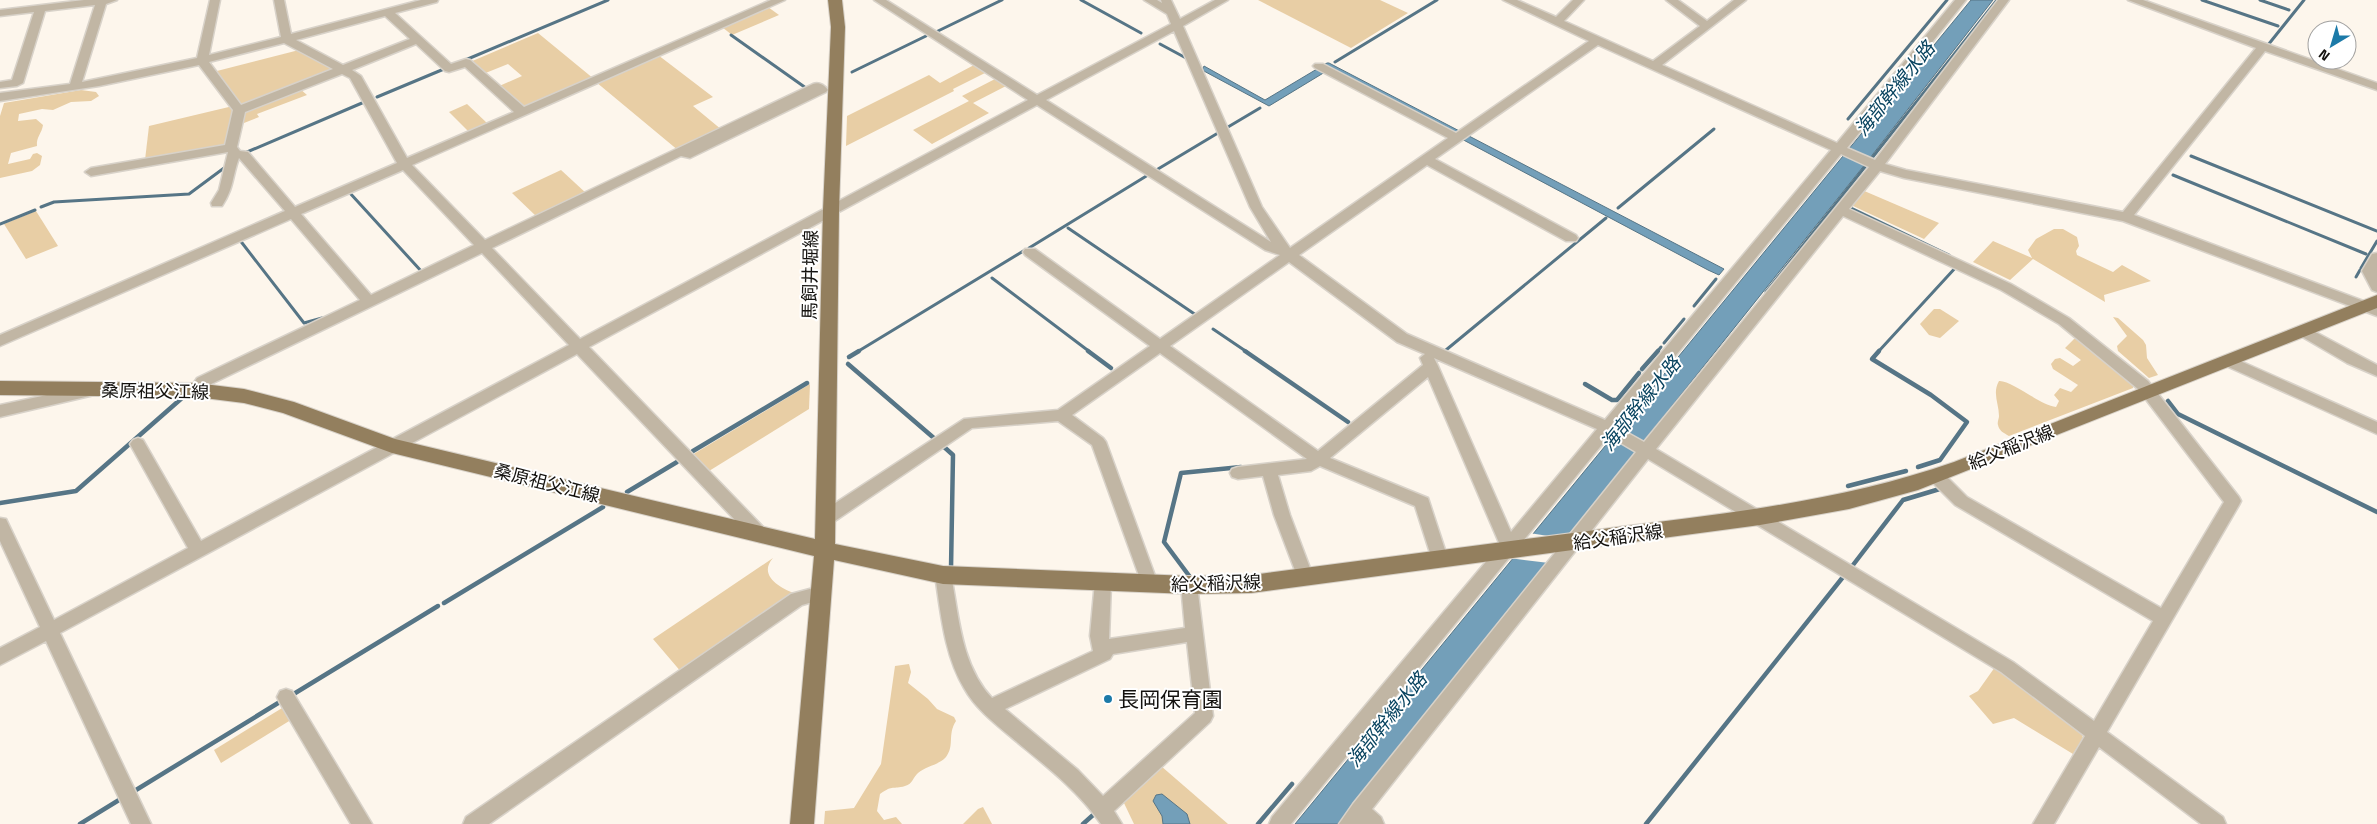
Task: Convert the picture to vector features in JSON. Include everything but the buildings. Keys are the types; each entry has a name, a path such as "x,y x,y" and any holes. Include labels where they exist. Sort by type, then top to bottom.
{"main road":[{"name":"馬飼井堀線","path":"825,550 831,210 828,86 838,27 835,0"},
{"name":"給父稲沢線","path":"825,550 942,575 1150,584 1251,584 1509,549 1568,544 1760,517 1850,501 1936,476 2304,331 2373,306"},
{"name":"桑原祖父江線","path":"0,388 196,390 244,396 286,407 392,446 825,550"},
{"path":"802,824 825,550"}],"street":[{"path":"216,0 202,61 239,110 229,166 229,188 217,202"},
{"path":"279,0 287,40"},
{"path":"0,95 75,87 202,61 433,0"},
{"path":"0,341 780,0"},
{"path":"878,0 1270,247 1289,255"},
{"path":"1149,0 1175,19"},
{"path":"1166,0 1256,207 1281,247 1289,255 1402,338 1609,429 1644,448 2007,667 2216,824"},
{"path":"0,657 1037,100 1175,19 1223,0"},
{"path":"1508,0 1875,165 1904,174 2126,217 2373,306"},
{"path":"1557,22 1579,0"},
{"path":"1671,0 1707,26"},
{"path":"1654,66 1742,0"},
{"path":"1279,824 1842,151 1961,0"},
{"path":"1374,824 1355,817 1644,448 1841,210 2004,0"},
{"path":"2134,0 2377,87"},
{"path":"0,13 41,8 62,3 106,1 75,87"},
{"path":"0,95 17,82 41,8"},
{"path":"387,12 449,69 466,62 523,112"},
{"path":"287,40 355,76 404,164 760,535"},
{"path":"239,110 417,40"},
{"path":"826,518 969,423 1061,415 1597,40"},
{"path":"2126,217 2263,46"},
{"path":"1323,68 1460,136"},
{"path":"196,390 202,382 482,246 817,86 828,86"},
{"path":"686,156 828,86"},
{"path":"91,172 232,151 244,155 368,301"},
{"path":"1426,159 1572,238"},
{"path":"1841,210 2006,287 2064,321 2143,385 2233,501 2044,824"},
{"path":"1030,252 1318,459 1422,502 1440,559"},
{"path":"2377,257 2369,271 2377,287"},
{"path":"2304,331 2352,360 2377,370"},
{"path":"1422,348 1509,549"},
{"path":"2229,361 2377,428"},
{"path":"1238,473 1311,465 1431,366"},
{"path":"0,411 95,390"},
{"path":"1061,415 1098,442 1150,584"},
{"path":"138,444 198,550"},
{"path":"1269,470 1282,515 1305,576"},
{"path":"1936,476 1961,501 2164,618"},
{"path":"0,524 141,824"},
{"path":"942,575 957,653 967,677 979,695 1079,782 1107,817 1204,716 1189,585"},
{"path":"991,707 1104,654 1100,648 1099,636 1103,582"},
{"path":"473,824 797,599 821,592"},
{"path":"1100,648 1195,633"},
{"path":"286,697 362,824"}],"shaded area":[{"path":"1258,0 1380,0 1408,13 1351,48"},
{"path":"768,7 779,15 732,35 722,27"},
{"path":"538,33 594,79 523,110 497,87 522,76 508,64 483,74 470,62"},
{"path":"299,50 337,70 243,108 213,72"},
{"path":"658,55 713,97 693,106 722,130 679,151 596,82"},
{"path":"974,65 985,73 953,89 954,91 846,146 847,116 929,75 940,83"},
{"path":"995,79 1006,86 973,103 989,113 932,144 913,130 969,101 962,96"},
{"path":"299,88 307,95 257,114 259,117 239,125 243,113"},
{"path":"81,90 96,92 99,96 91,101 71,102 53,110 42,109 19,114 18,121 36,119 43,125 37,140 37,146 11,153 8,164 30,159 33,154 37,153 42,156 40,165 32,171 0,178 0,116 4,103"},
{"path":"467,104 488,124 469,132 449,112"},
{"path":"233,106 236,114 227,145 145,160 149,126"},
{"path":"561,170 587,194 537,217 512,193"},
{"path":"1862,190 1939,223 1924,239 1851,205"},
{"path":"36,211 58,246 26,259 4,224"},
{"path":"2054,229 2063,229 2077,237 2079,246 2076,251 2077,255 2113,272 2122,265 2151,281 2104,295 2105,302 2033,259 2010,280 1973,262 1993,241 2032,258 2028,250 2036,239"},
{"path":"1934,309 1940,309 1959,321 1940,338 1929,335 1920,324"},
{"path":"2113,317 2118,318 2143,340 2146,345 2147,358 2158,375 2149,378 2118,351 2117,346 2127,336"},
{"path":"2074,339 2078,339 2133,382 2133,388 2009,436 2002,432 1998,424 1999,416 1996,394 1999,381 2011,384 2042,402 2056,407 2059,401 2054,395 2060,388 2071,392 2078,385 2053,369 2051,364 2055,359 2060,358 2073,366 2081,360 2065,348"},
{"path":"810,384 809,409 709,471 692,455"},
{"path":"773,558 768,571 773,581 784,589 796,594 682,673 653,639"},
{"path":"909,664 911,672 908,683 937,709 954,717 956,721 953,726 949,753 943,760 918,773 908,785 891,788 880,794 877,811 884,820 896,817 902,824 824,824 825,811 854,808 881,764 895,666"},
{"path":"1995,667 2081,731 2083,738 2073,754 2014,718 1993,724 1969,696 1978,691"},
{"path":"287,705 294,718 221,763 214,750"},
{"path":"1161,766 1228,824 1134,824 1123,801"},
{"path":"983,807 992,824 963,824 978,809"}],"water":[{"name":"海部幹線水路","path":"1971,0 1993,0 1866,163 1338,824 1295,824"},
{"path":"1327,63 1724,269 1719,275 1708,270 1330,69 1269,106 1202,70 1204,66 1265,100"},
{"path":"1162,794 1187,814 1190,824 1163,824 1162,816 1153,801 1156,795"}],"pier":[{"path":"1529,533 1568,539 1549,563 1509,558"}],"waterway":[{"path":"463,61 608,0"},
{"path":"938,31 1002,0"},
{"path":"1081,0 1141,33"},
{"path":"1335,62 1437,0"},
{"name":"海部幹線水路","path":"1848,119 1947,0"},
{"path":"1766,292 1997,0"},
{"path":"2202,0 2278,26"},
{"path":"2260,0 2289,10"},
{"path":"2268,45 2304,0"},
{"path":"731,35 806,88"},
{"path":"852,72 926,36"},
{"path":"1160,44 1186,58"},
{"path":"377,97 444,69"},
{"path":"247,152 362,103"},
{"path":"1228,127 1260,108"},
{"path":"1618,208 1714,129"},
{"path":"1158,169 1218,133"},
{"path":"2191,156 2377,231"},
{"path":"41,207 54,202 189,194 224,168"},
{"path":"1029,248 1148,175"},
{"path":"2173,175 2366,254"},
{"path":"349,192 422,272"},
{"path":"1851,208 1949,255"},
{"path":"0,224 35,210"},
{"path":"1446,350 1606,218"},
{"path":"1068,228 1196,315"},
{"path":"239,239 304,323 322,318 325,320"},
{"path":"2361,268 2377,241"},
{"path":"857,352 1025,250"},
{"path":"1878,352 1957,266"},
{"path":"2356,277 2360,270"},
{"path":"992,278 1090,352"},
{"path":"1694,306 1716,279"},
{"name":"海部幹線水路","path":"1664,343 1684,319"},
{"path":"1213,329 1247,352"},
{"name":"海部幹線水路","path":"1657,352 1661,347"},
{"path":"849,357 859,351"},
{"path":"1088,351 1111,368"},
{"path":"1245,351 1348,422"},
{"name":"海部幹線水路","path":"1642,369 1658,351"},
{"path":"1879,351 1872,359 1931,395 1967,422 1940,460 1918,467"},
{"path":"848,364 935,439"},
{"name":"海部幹線水路","path":"1585,384 1612,400 1617,400 1639,373"},
{"path":"693,451 807,383"},
{"path":"0,503 76,491 182,398"},
{"path":"2168,401 2178,414 2377,512"},
{"path":"943,446 953,455 951,569"},
{"path":"627,492 677,462"},
{"path":"1190,577 1164,542 1181,473 1241,467"},
{"path":"1848,486 1906,471"},
{"path":"1853,565 1903,500 1943,488"},
{"path":"444,603 603,507"},
{"path":"1646,824 1843,577"},
{"path":"292,695 438,606"},
{"path":"136,790 283,700"},
{"path":"1258,824 1292,784"},
{"path":"80,824 119,800"},
{"path":"1083,824 1093,815"}],"place":[{"name":"長岡保育園","path":"1108,699"}]}
